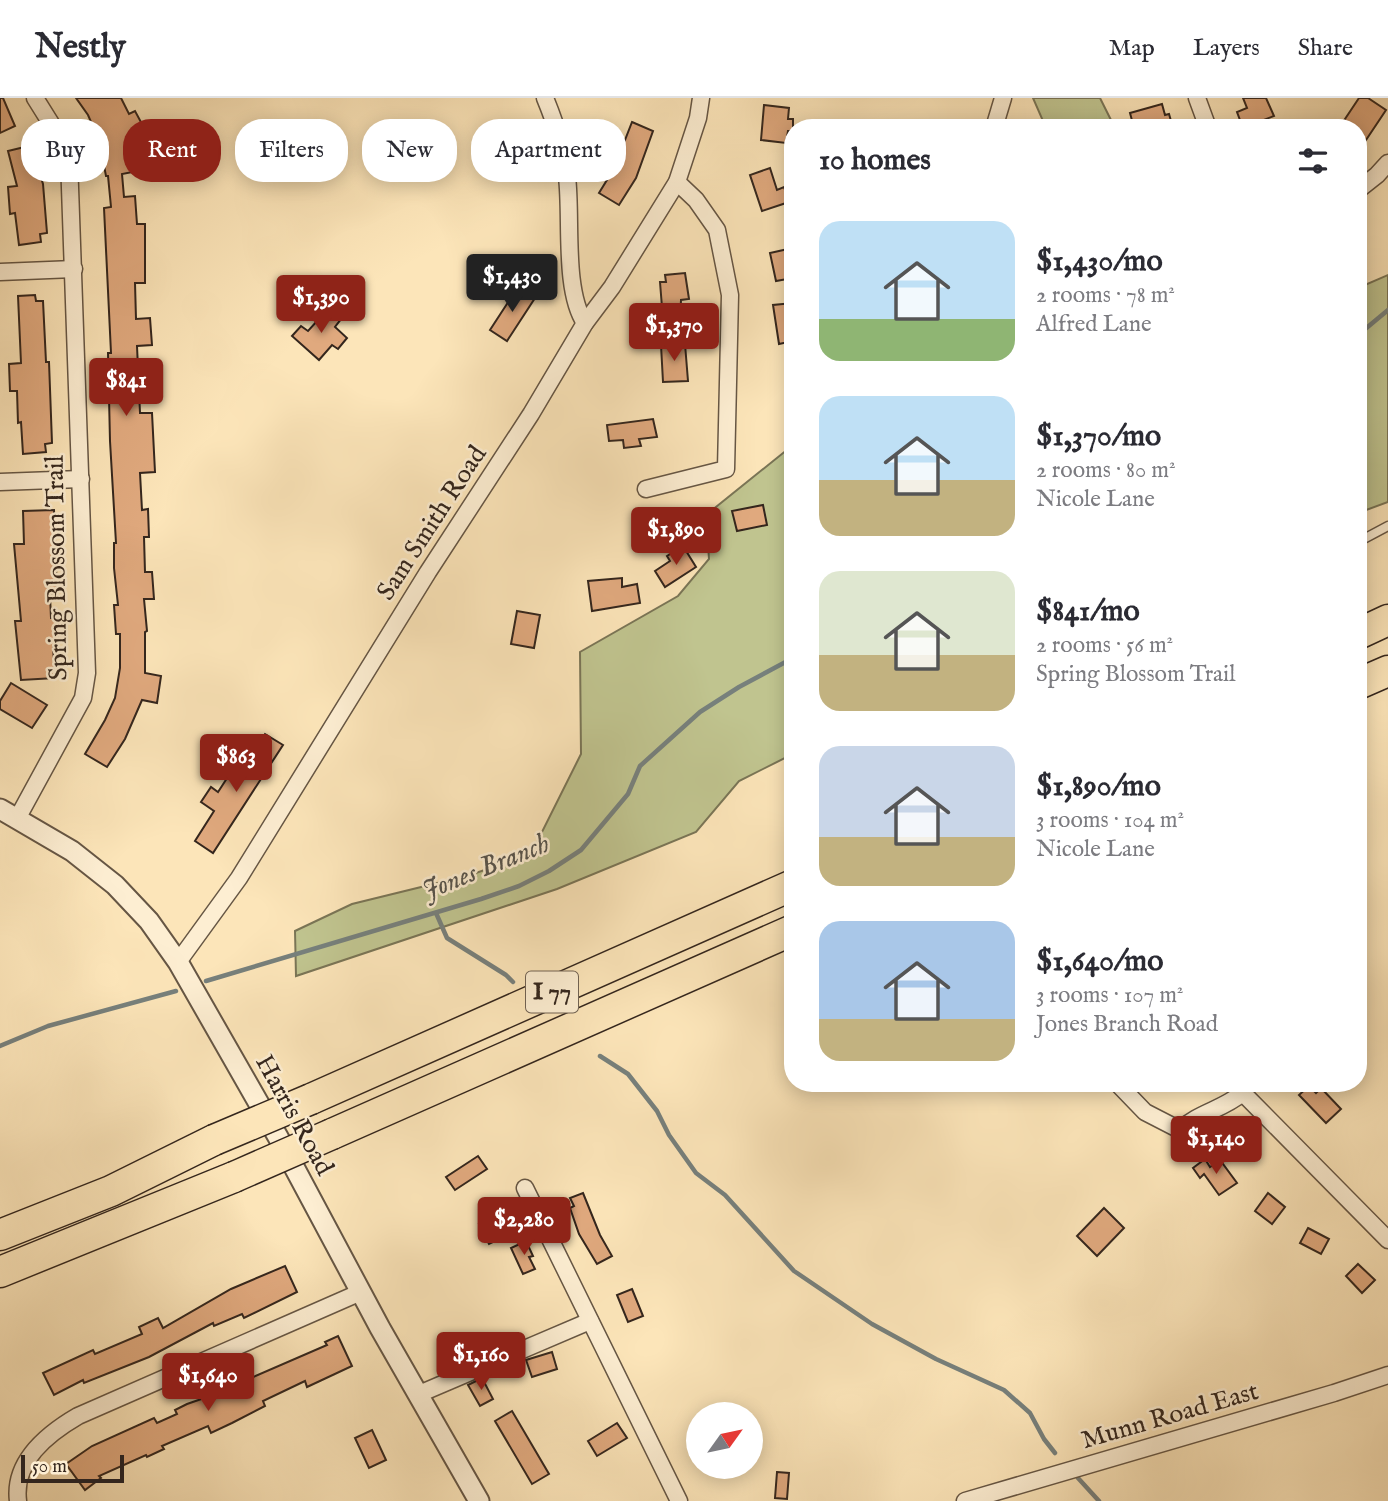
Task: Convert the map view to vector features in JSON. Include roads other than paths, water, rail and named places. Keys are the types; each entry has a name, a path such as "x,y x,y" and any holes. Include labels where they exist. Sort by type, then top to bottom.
{"highway":[{"path":"1367,630 1388,620"},
{"path":"1367,680 1388,671"},
{"name":"I 77","path":"0,1235 111,1191 214,1140 784,889"},
{"name":"I 77","path":"0,1272 234,1177 784,934"}],"street":[{"name":"Spring Blossom Trail","path":"8,814 83,698 87,673 69,159 60,138 35,98"},
{"path":"545,98 567,176 573,284 580,316 585,323"},
{"name":"Sam Smith Road","path":"178,962 239,878 428,572 677,182 698,118 701,98"},
{"path":"997,119 1003,98"},
{"path":"1197,98 1205,119"},
{"path":"1367,183 1388,163"},
{"path":"646,489 726,469 730,295 717,230 696,200 677,182"},
{"path":"0,272 74,269"},
{"path":"0,482 81,479"},
{"name":"Harris Road","path":"8,814 72,851 115,885 149,921 178,962 479,1501"},
{"path":"1123,1092 1145,1112 1180,1130 1231,1092"},
{"path":"1233,1092 1388,1240"},
{"path":"525,1188 679,1501"},
{"path":"18,1501 17,1493 23,1469 36,1448 53,1431 78,1416 360,1292"},
{"path":"419,1394 590,1321"},
{"name":"Munn Road East","path":"965,1501 1388,1375"}],"lane":[{"path":"1367,537 1388,526"}],"waterway":[{"name":"Jones Branch","path":"1367,328 1388,310"},
{"name":"Jones Branch","path":"206,981 481,899 519,886 549,871 581,850 628,794 640,766 700,712 784,663"},
{"path":"436,913 447,938 513,982"},
{"name":"Jones Branch","path":"0,1046 48,1026 176,991"},
{"path":"600,1056 628,1074 657,1111 669,1135 696,1173 725,1195 794,1271 872,1324 936,1359 1004,1390 1030,1413 1055,1453"},
{"path":"1078,1478 1099,1501"}]}
